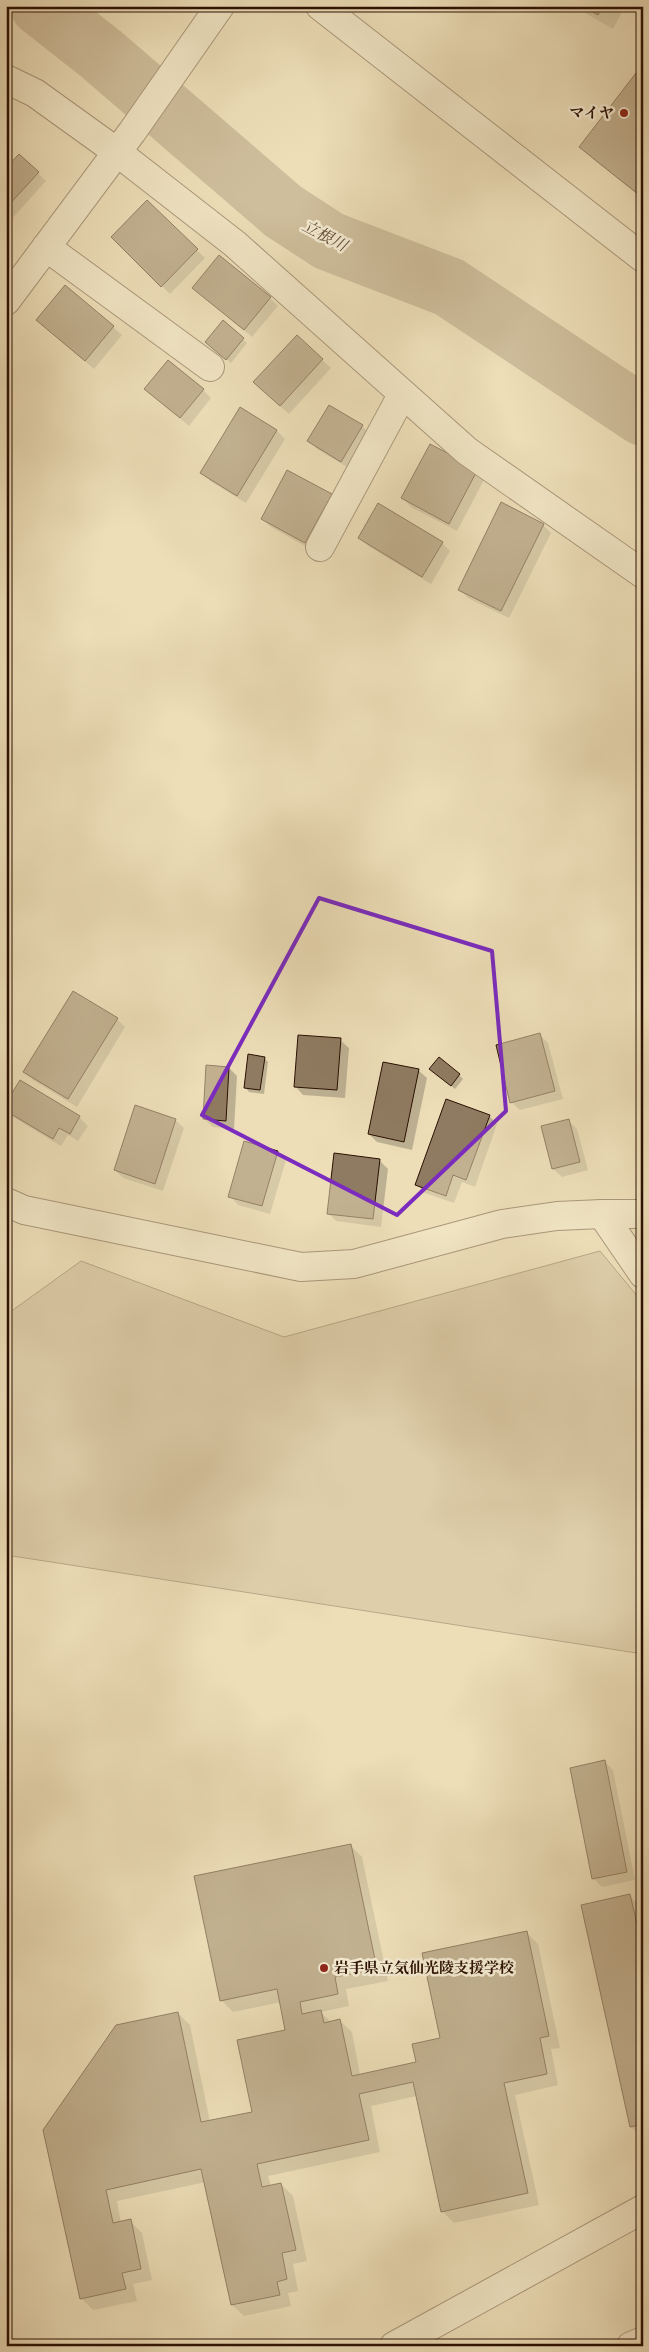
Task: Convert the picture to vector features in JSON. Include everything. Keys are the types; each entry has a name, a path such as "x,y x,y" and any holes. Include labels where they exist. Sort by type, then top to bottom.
{"street":[{"path":"6,301 125,142 220,6"},
{"path":"320,6 643,258"},
{"path":"6,79 125,142 402,395 467,451 643,574"},
{"path":"46,247 210,367"},
{"path":"320,547 402,395"},
{"path":"6,1202 24,1210 301,1267 354,1264 502,1224 557,1216 643,1214"},
{"path":"602,1214 643,1274"},
{"path":"394,2346 643,2209"},
{"path":"631,2346 643,2341"}],"highlighted area":[{"path":"319,898 492,951 506,1111 397,1215 202,1115"}],"shaded area":[{"path":"600,1251 643,1303 643,1654 6,1555 6,1315 81,1261 284,1337"}],"building":[{"path":"582,6 603,6 598,15"},
{"name":"マイヤ","path":"636,73 643,78 643,198 579,147"},
{"path":"19,154 39,172 6,208 6,168"},
{"path":"147,200 198,249 161,287 111,237"},
{"path":"219,255 271,297 244,330 192,288"},
{"path":"65,285 114,326 85,361 36,320"},
{"path":"223,320 244,338 226,360 205,342"},
{"path":"297,335 323,359 280,406 253,382"},
{"path":"168,360 204,389 180,418 144,389"},
{"path":"329,405 363,425 341,462 307,441"},
{"path":"240,407 277,430 237,496 200,473"},
{"path":"430,444 478,469 449,524 401,498"},
{"path":"287,470 332,494 305,543 261,519"},
{"path":"501,502 544,524 501,611 458,590"},
{"path":"378,503 443,542 422,577 358,538"},
{"path":"73,991 118,1018 68,1099 23,1072"},
{"path":"540,1033 555,1091 510,1103 496,1045"},
{"path":"298,1035 341,1038 337,1090 294,1087"},
{"path":"248,1054 265,1057 260,1090 244,1088"},
{"path":"439,1057 460,1074 451,1086 429,1069"},
{"path":"383,1062 419,1069 404,1142 368,1134"},
{"path":"206,1065 229,1067 226,1121 203,1119"},
{"path":"20,1080 80,1116 70,1134 59,1128 53,1139 6,1111 6,1103"},
{"path":"446,1099 490,1115 466,1180 453,1175 446,1196 415,1185"},
{"path":"135,1105 176,1119 155,1184 114,1170"},
{"path":"569,1119 580,1162 552,1169 541,1126"},
{"path":"244,1141 278,1151 262,1206 228,1197"},
{"path":"334,1153 380,1159 373,1219 327,1214"},
{"path":"605,1760 627,1872 592,1879 570,1768"},
{"path":"351,1844 377,1969 335,1977 338,1994 300,2002 302,2014 321,2010 324,2023 340,2019 352,2076 416,2062 412,2044 440,2038 422,1953 527,1931 549,2036 540,2038 547,2074 504,2083 528,2193 441,2212 413,2082 359,2094 369,2140 257,2164 262,2187 281,2183 296,2250 282,2253 287,2279 277,2282 280,2295 231,2305 201,2169 106,2190 113,2223 131,2219 141,2269 122,2273 126,2289 80,2299 43,2130 116,2025 178,2012 201,2122 252,2112 237,2040 285,2030 277,1989 220,2001 194,1876"},
{"path":"630,1894 643,1950 643,2124 630,2127 581,1905"}],"waterway":[{"name":"立根川","path":"40,6 101,54 283,211 329,241 449,287 643,416"}],"place":[{"name":"マイヤ","path":"624,113"},
{"name":"岩手県立気仙光陵支援学校","path":"324,1968"}]}
